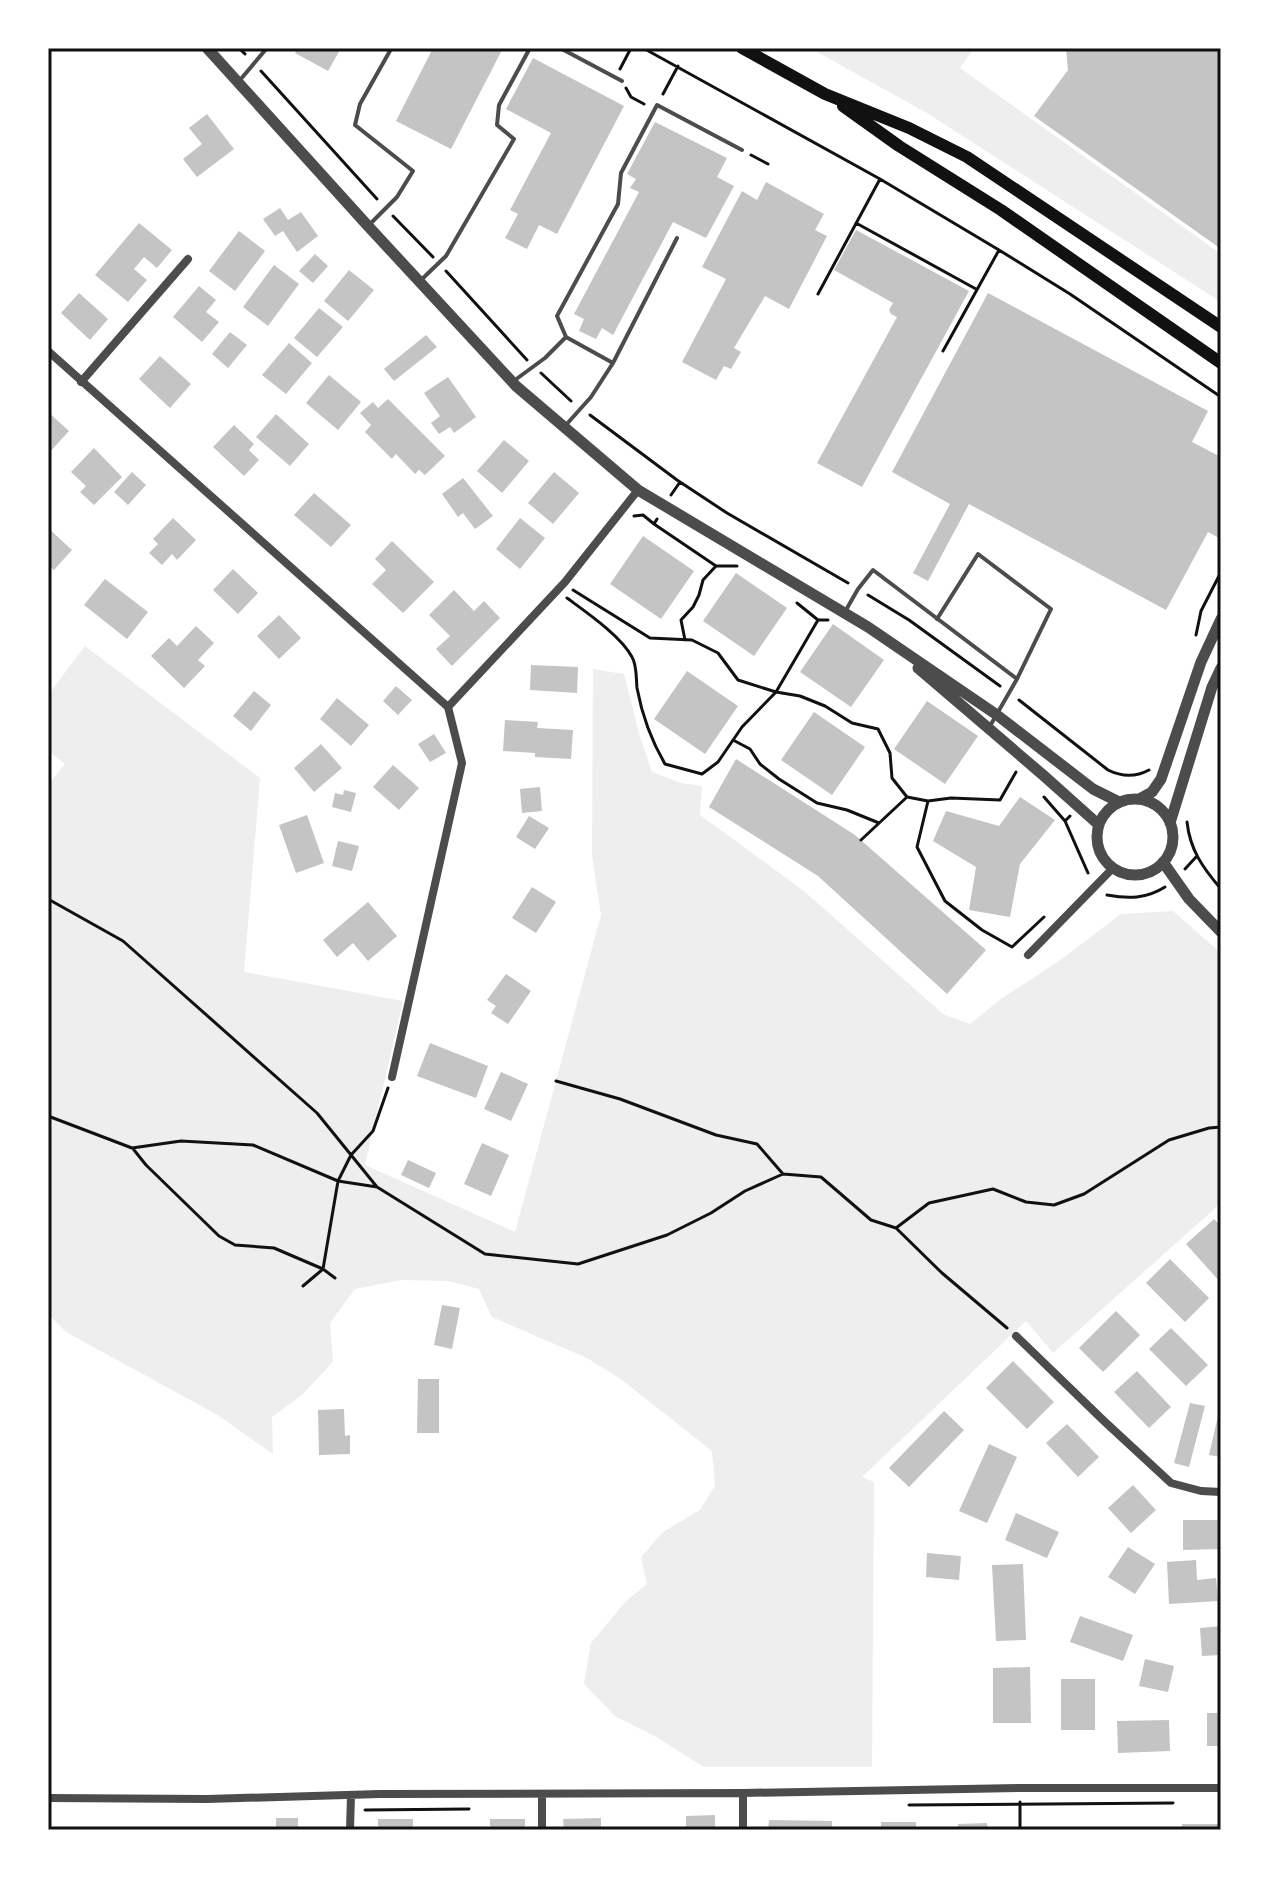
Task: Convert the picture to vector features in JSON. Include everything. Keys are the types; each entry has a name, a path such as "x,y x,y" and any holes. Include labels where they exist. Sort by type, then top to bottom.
{"main road":[{"path":"742,48 825,94 899,146 1001,210 1221,363"},
{"path":"825,94 909,128 967,157 1221,327"}],"street":[{"path":"207,48 512,382 638,490 868,627 997,715 1093,789 1119,802"},
{"path":"81,382 188,259"},
{"path":"48,351 448,707 462,763 392,1077"},
{"path":"448,707 565,582 638,490"},
{"path":"1139,799 1152,803 1165,813 1170,823 1172,845 1157,868 1139,874 1124,873 1113,868 1098,848 1099,825 1106,811 1119,802 1139,799 1152,792 1161,779 1201,662 1221,619"},
{"path":"868,627 1099,825"},
{"path":"1170,823 1212,687 1221,668"},
{"path":"1163,862 1189,899 1221,932"},
{"path":"1028,955 1113,868"},
{"path":"1016,1336 1171,1483 1201,1491 1221,1492"},
{"path":"48,1798 1221,1788"},
{"path":"743,1793 743,1830"},
{"path":"542,1794 542,1830"},
{"path":"350,1830 351,1795"}],"lane":[{"path":"238,83 267,48"},
{"path":"368,226 397,197 413,171 355,125 360,104 394,48"},
{"path":"419,282 446,256 514,139 497,125 499,105 530,48"},
{"path":"560,48 622,81"},
{"path":"613,363 566,337 557,316 618,204 621,173 656,107 742,150"},
{"path":"564,428 591,397 613,363 677,238"},
{"path":"512,382 566,337"},
{"path":"937,619 978,554 1051,609 989,729"},
{"path":"845,613 873,570 1017,679"}],"path":[{"path":"239,48 570,401 727,513 909,620 1108,770 1135,775 1148,771"},
{"path":"616,77 631,48"},
{"path":"643,48 880,179 999,250 1070,294 1221,397"},
{"path":"622,81 631,97 656,107 678,66"},
{"path":"742,150 768,164"},
{"path":"818,294 880,179"},
{"path":"856,223 976,289"},
{"path":"943,351 999,250"},
{"path":"654,524 716,566 740,566"},
{"path":"685,640 681,620 693,607 703,580 716,566"},
{"path":"565,582 571,589 650,638 692,640 718,653 738,680 800,696 825,706 852,723 878,729 890,753 892,778 907,797 928,801 951,798 1000,800 1016,772"},
{"path":"564,596 621,642 634,659 637,688 651,740 665,764 702,774 718,762 742,727 776,692 818,620 791,598"},
{"path":"733,740 750,749 760,764 779,779 817,803 847,810 879,823"},
{"path":"861,840 907,797"},
{"path":"928,801 917,847 945,901 982,930 1012,947 1045,916"},
{"path":"1078,807 1065,821 1095,886 1107,895 1138,898 1153,894 1196,857"},
{"path":"1187,816 1196,857 1221,889"},
{"path":"48,899 123,941 317,1113 377,1187 485,1254 578,1264 667,1235 711,1213 745,1191 783,1174 821,1177 871,1220 896,1228 942,1273 1016,1336"},
{"path":"303,1286 323,1269 338,1181 351,1155 373,1131 392,1077"},
{"path":"556,1081 620,1099 716,1135 757,1144 783,1174"},
{"path":"48,1116 132,1148 181,1141 253,1145 338,1181 377,1187"},
{"path":"896,1228 929,1203 993,1189 1026,1202 1054,1205 1084,1194 1169,1140 1221,1127"},
{"path":"132,1148 219,1236 235,1245 274,1248 323,1269 335,1278"},
{"path":"1020,1788 1020,1830"}],"shaded area":[{"path":"810,48 974,48 960,68 1221,254 1221,302 927,113"},
{"path":"85,646 260,778 244,972 403,1001 365,1165 515,1232 601,915 592,856 593,669 624,674 652,772 681,783 702,786 700,815 804,891 943,1014 970,1024 1121,914 1173,911 1221,953 1221,1203 1053,1353 1026,1321 862,1477 874,1482 872,1767 704,1767 615,1716 584,1684 591,1643 626,1601 647,1584 641,1557 663,1532 700,1510 715,1486 712,1451 622,1380 587,1358 492,1317 479,1289 448,1281 401,1280 355,1289 330,1323 333,1362 302,1395 272,1417 273,1454 216,1414 66,1332 48,1314 48,785 65,764 48,751 48,695"}],"building":[{"path":"298,48 341,48 328,71 295,53"},
{"path":"433,48 503,48 451,149 396,121"},
{"path":"1066,48 1221,48 1221,249 1034,116 1068,70"},
{"path":"533,58 624,106 557,234 539,225 527,249 505,238 518,214 510,210 551,133 506,109"},
{"path":"207,114 234,149 197,177 183,159 202,144 189,128"},
{"path":"655,122 727,158 717,177 734,186 706,238 673,222 613,335 602,328 596,339 579,331 584,319 574,314 639,192 630,188 636,179 627,174"},
{"path":"766,182 824,214 815,230 827,236 789,309 765,296 734,348 741,352 731,369 724,366 716,380 682,362 726,279 702,267 742,191 757,200"},
{"path":"280,208 288,220 301,212 318,236 297,252 283,231 275,236 263,219"},
{"path":"139,223 172,250 157,268 144,257 134,269 147,280 128,302 95,275"},
{"path":"856,230 969,291 862,487 817,463 897,317 889,310 893,303 834,270"},
{"path":"239,231 265,251 235,291 209,271"},
{"path":"315,254 328,266 313,283 299,271"},
{"path":"274,265 299,284 268,326 243,307"},
{"path":"349,270 374,290 348,321 324,301"},
{"path":"199,286 216,300 206,312 219,322 202,342 173,317"},
{"path":"79,293 108,319 90,340 61,313"},
{"path":"988,293 1208,411 1192,442 1221,457 1221,539 1208,532 1166,610 969,504 928,581 913,573 950,504 892,472"},
{"path":"319,308 343,327 317,357 294,338"},
{"path":"230,332 247,345 228,368 212,354"},
{"path":"426,335 437,347 394,381 384,369"},
{"path":"289,343 312,363 286,394 262,375"},
{"path":"160,356 191,384 170,408 139,379"},
{"path":"329,375 361,402 338,430 306,403"},
{"path":"448,377 476,417 454,433 450,427 439,434 431,423 440,416 424,393"},
{"path":"388,399 445,456 425,475 419,470 415,474 396,454 392,459 365,432 371,425 360,413 373,402 378,408"},
{"path":"48,412 69,431 48,454"},
{"path":"276,414 309,444 290,466 256,437"},
{"path":"234,425 254,444 249,450 259,460 244,476 213,447"},
{"path":"504,440 529,461 502,493 477,471"},
{"path":"94,448 122,477 94,505 80,492 86,486 71,472"},
{"path":"132,472 146,485 128,505 114,492"},
{"path":"554,472 579,493 553,524 528,503"},
{"path":"463,478 493,516 475,529 463,513 458,517 442,494"},
{"path":"314,493 351,525 331,547 294,515"},
{"path":"173,518 196,540 177,560 172,554 162,565 149,553 158,544 153,539"},
{"path":"520,518 545,538 520,569 496,549"},
{"path":"48,528 72,550 54,570 48,565"},
{"path":"643,536 694,571 661,619 610,584"},
{"path":"392,541 434,582 403,613 372,584 386,570 375,559"},
{"path":"233,569 258,593 238,614 213,590"},
{"path":"736,573 787,608 754,656 703,621"},
{"path":"105,579 148,612 127,639 84,605"},
{"path":"454,590 474,611 484,601 500,618 452,666 436,649 450,636 429,615"},
{"path":"279,615 301,638 279,659 257,636"},
{"path":"833,624 884,660 851,707 800,672"},
{"path":"196,626 214,643 198,660 205,666 184,688 151,656 169,638 177,646"},
{"path":"531,665 578,667 577,693 530,690"},
{"path":"687,671 738,706 705,754 654,719"},
{"path":"396,686 412,700 398,715 383,701"},
{"path":"254,691 271,705 251,731 233,716"},
{"path":"337,698 369,725 351,746 320,719"},
{"path":"927,701 978,736 945,784 894,749"},
{"path":"814,712 865,747 832,795 781,760"},
{"path":"505,720 538,722 537,728 573,730 571,759 503,751"},
{"path":"434,734 446,753 430,762 418,744"},
{"path":"321,744 342,768 314,792 294,768"},
{"path":"736,759 855,835 986,950 947,994 818,876 709,807"},
{"path":"393,765 419,788 399,810 373,787"},
{"path":"540,787 542,811 522,813 520,789"},
{"path":"344,790 356,793 351,812 332,807 335,793 343,795"},
{"path":"1020,797 1055,820 1020,864 1010,917 969,910 976,867 933,841 946,811 999,826"},
{"path":"307,815 324,863 296,873 279,825"},
{"path":"529,816 549,828 535,849 516,837"},
{"path":"338,841 359,846 352,871 332,866"},
{"path":"532,887 556,902 536,933 512,918"},
{"path":"368,902 397,936 368,961 353,943 337,957 323,940"},
{"path":"506,974 531,991 508,1024 491,1013 496,1006 487,1000"},
{"path":"430,1043 488,1066 476,1098 417,1076"},
{"path":"501,1072 528,1084 511,1121 484,1109"},
{"path":"482,1143 509,1155 491,1196 464,1184"},
{"path":"408,1160 436,1173 429,1188 401,1175"},
{"path":"1214,1219 1221,1226 1221,1283 1186,1244"},
{"path":"1170,1259 1209,1298 1185,1322 1146,1283"},
{"path":"442,1305 460,1308 452,1349 434,1345"},
{"path":"1116,1311 1140,1335 1103,1372 1079,1348"},
{"path":"1171,1328 1208,1365 1186,1386 1149,1349"},
{"path":"1013,1361 1054,1402 1027,1429 986,1388"},
{"path":"1137,1371 1171,1407 1149,1428 1114,1392"},
{"path":"418,1379 439,1379 439,1433 417,1433"},
{"path":"1190,1403 1205,1406 1189,1467 1174,1463"},
{"path":"1221,1407 1221,1457 1209,1455"},
{"path":"344,1409 345,1436 350,1435 350,1454 319,1455 318,1410"},
{"path":"944,1411 964,1430 909,1487 889,1468"},
{"path":"1067,1424 1099,1457 1078,1477 1046,1443"},
{"path":"989,1444 1017,1457 987,1523 959,1511"},
{"path":"1133,1485 1156,1510 1131,1533 1108,1508"},
{"path":"1016,1513 1059,1532 1047,1558 1005,1540"},
{"path":"1183,1520 1221,1520 1221,1549 1183,1550"},
{"path":"1128,1547 1155,1564 1135,1594 1108,1577"},
{"path":"927,1553 961,1556 959,1580 926,1577"},
{"path":"1196,1560 1197,1580 1216,1578 1218,1601 1169,1604 1167,1562"},
{"path":"1023,1564 1026,1640 996,1641 992,1565"},
{"path":"1080,1616 1133,1635 1123,1661 1070,1642"},
{"path":"1221,1626 1221,1655 1202,1656 1200,1628"},
{"path":"1145,1659 1174,1666 1168,1692 1139,1686"},
{"path":"1030,1667 1031,1723 993,1723 993,1668"},
{"path":"1061,1679 1095,1679 1095,1730 1061,1730"},
{"path":"1207,1713 1221,1713 1221,1746 1207,1746"},
{"path":"1169,1720 1170,1751 1118,1753 1117,1721"},
{"path":"715,1815 715,1830 686,1830 686,1816"},
{"path":"276,1818 298,1818 298,1830 276,1830"},
{"path":"601,1818 601,1830 564,1830 563,1819"},
{"path":"378,1819 413,1819 413,1830 378,1830"},
{"path":"490,1819 525,1819 525,1830 490,1830"},
{"path":"769,1820 832,1821 832,1830 768,1830"},
{"path":"881,1822 916,1822 916,1830 881,1830"},
{"path":"987,1823 988,1830 958,1830 958,1824"},
{"path":"1182,1824 1219,1824 1219,1830 1182,1830"}]}
